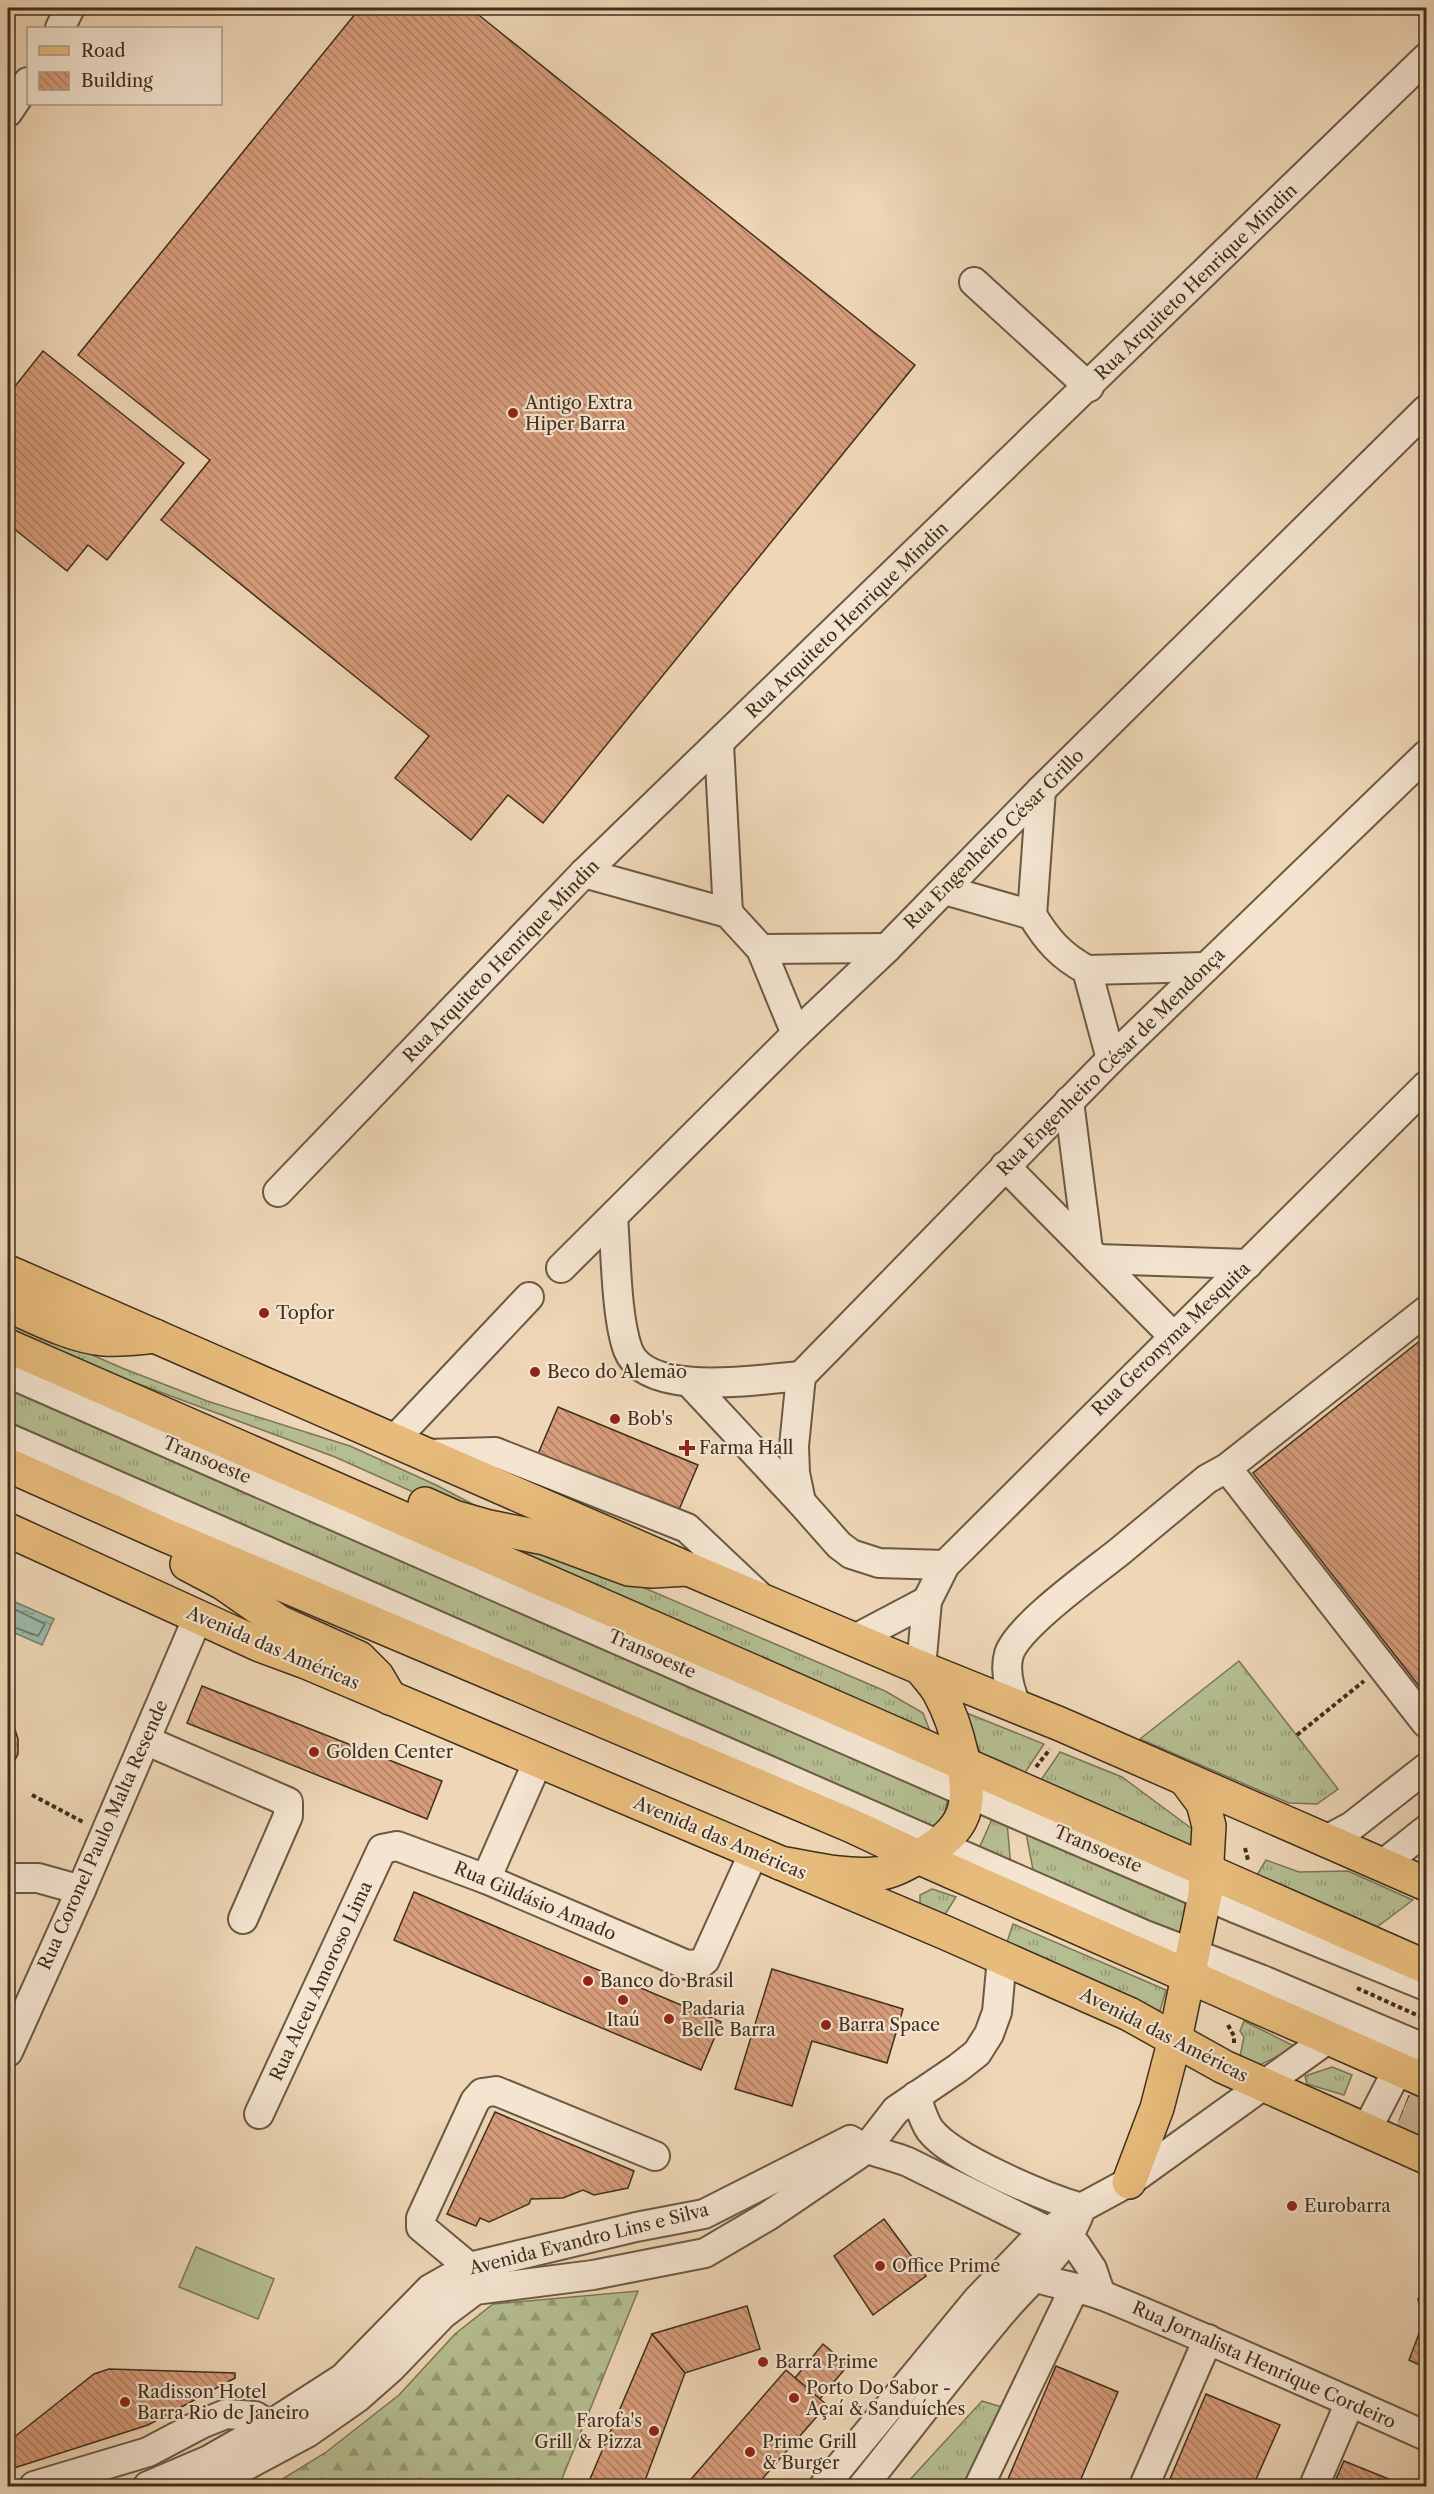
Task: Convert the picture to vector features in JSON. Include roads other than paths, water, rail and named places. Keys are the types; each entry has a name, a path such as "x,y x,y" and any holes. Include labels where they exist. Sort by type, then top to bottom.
{"main road":[{"path":"8,1272 395,1439 688,1569 1017,1707 1426,1884"},
{"path":"8,1305 48,1322 101,1338 124,1340 155,1336"},
{"path":"8,1346 272,1459 964,1779 1206,1883 1426,1967"},
{"path":"272,1459 292,1458 324,1462 454,1517 545,1538 629,1569 652,1571 688,1569"},
{"name":"Avenida das Américas","path":"8,1465 165,1535 852,1826 929,1851 1192,1965 1329,2038 1395,2098 1426,2157"},
{"name":"Avenida das Américas","path":"8,1530 260,1645 767,1858 1129,2014 1224,2067 1262,2085 1395,2098"},
{"path":"165,1535 176,1555 185,1563 224,1583 279,1622 359,1658 377,1676 390,1698"},
{"path":"767,1858 841,1872 876,1874 894,1869 929,1851 957,1826 963,1814 964,1779 954,1726 940,1692 921,1668"},
{"path":"1129,2182 1157,2108 1175,2039 1192,1965 1206,1883 1209,1826 1207,1813 1196,1791 1185,1779"}],"street":[{"path":"60,27 70,8"},
{"name":"Rua Arquiteto Henrique Mindin","path":"278,1192 584,873 1089,387 1426,58"},
{"path":"8,111 27,83"},
{"path":"974,282 1089,387"},
{"name":"Rua Engenheiro César Grillo","path":"561,1268 796,1034 887,948 1041,790 1426,410"},
{"path":"718,744 728,913"},
{"name":"Rua Engenheiro César de Mendonça","path":"801,1376 1111,1059 1426,755"},
{"path":"1041,790 1032,915 1057,951 1087,970 1206,967"},
{"path":"584,873 728,913 760,949 796,1034"},
{"path":"945,890 1032,915"},
{"path":"760,949 887,948"},
{"path":"1087,970 1111,1059"},
{"name":"Rua Geronyma Mesquita","path":"921,1668 927,1601 945,1565 1426,1086"},
{"path":"1069,1101 1092,1254"},
{"path":"1005,1166 1173,1336"},
{"path":"613,1217 623,1332 629,1353 645,1371 690,1383 801,1376 794,1446 795,1473 801,1502"},
{"path":"1092,1254 1248,1264"},
{"path":"395,1439 529,1297"},
{"path":"1017,1707 1010,1687 1007,1666 1010,1652 1017,1638 1207,1479 1227,1468 1426,1311"},
{"name":"Transoeste","path":"8,1373 964,1779"},
{"path":"690,1383 833,1539 851,1554 879,1563 945,1565"},
{"path":"8,1438 854,1809 929,1851"},
{"path":"427,1454 495,1452 687,1528 761,1599"},
{"path":"1227,1468 1426,1723"},
{"path":"855,1639 927,1601"},
{"name":"Rua Coronel Paulo Malta Resende","path":"8,2052 81,1890 198,1617"},
{"path":"145,1740 288,1802 288,1815 243,1919"},
{"path":"486,1879 538,1761"},
{"path":"1326,1840 1352,1826 1426,1768"},
{"path":"1382,1865 1426,1830"},
{"name":"Rua Gildásio Amado","path":"382,1849 397,1845 486,1879 687,1965 700,1964 705,1959 767,1858"},
{"name":"Rua Alceu Amoroso Lima","path":"259,2114 382,1849"},
{"path":"8,1878 38,1878 81,1890"},
{"path":"1206,1883 1298,1934 1426,1986"},
{"path":"1298,1934 1307,1941 1426,1992"},
{"name":"Avenida Evandro Lins e Silva","path":"208,2487 308,2433 357,2398 391,2368 443,2314 475,2290 593,2275 705,2253 768,2216 865,2150 896,2110 976,2053 989,2034 997,2012 1002,1958"},
{"path":"1192,1965 1260,1979 1426,2049"},
{"path":"1260,1979 1274,1972 1282,1973 1426,2039"},
{"path":"824,2487 978,2299 1020,2271 1058,2235 1081,2208 1129,2182 1329,2038"},
{"path":"469,2267 421,2227 421,2218 475,2101 482,2093 496,2091 655,2156"},
{"path":"916,2096 930,2131 952,2150 1018,2185 1081,2208"},
{"name":"Avenida Evandro Lins e Silva","path":"148,2487 209,2460 270,2425 343,2378 430,2289 469,2267 636,2227 704,2214 850,2140 865,2150"},
{"path":"865,2150 886,2153 908,2162 1058,2235 1083,2252 1101,2295"},
{"path":"863,2487 999,2315 1020,2271"},
{"name":"Rua Jornalista Henrique Cordeiro","path":"1020,2271 1074,2289 1101,2295 1208,2339 1426,2436"},
{"path":"979,2487 1074,2289"},
{"path":"1144,2487 1208,2339"},
{"path":"1314,2487 1350,2402"},
{"path":"34,2487 148,2452 201,2424 226,2414 255,2416 270,2425"}],"water":[{"path":"8,1599 54,1619 42,1645 8,1630"}],"tunnel":[{"path":"1409,2097 1426,2105"},
{"path":"1401,2116 1426,2127"}],"place":[{"name":"Antigo Extra Hiper Barra","path":"513,413"},
{"name":"Topfor","path":"264,1313"},
{"name":"Beco do Alemão","path":"535,1372"},
{"name":"Bob's","path":"615,1419"},
{"name":"Farma Hall","path":"687,1448"},
{"name":"Golden Center","path":"314,1752"},
{"name":"Banco do Brasil","path":"588,1981"},
{"name":"Itaú","path":"623,2000"},
{"name":"Padaria Belle Barra","path":"669,2019"},
{"name":"Barra Space","path":"826,2025"},
{"name":"Eurobarra","path":"1292,2206"},
{"name":"Office Prime","path":"880,2266"},
{"name":"Barra Prime","path":"763,2362"},
{"name":"Porto Do Sabor - Açaí & Sanduíches","path":"794,2398"},
{"name":"Radisson Hotel Barra Rio de Janeiro","path":"125,2402"},
{"name":"Farofa's Grill & Pizza","path":"654,2431"},
{"name":"Prime Grill & Burger","path":"750,2452"}]}
